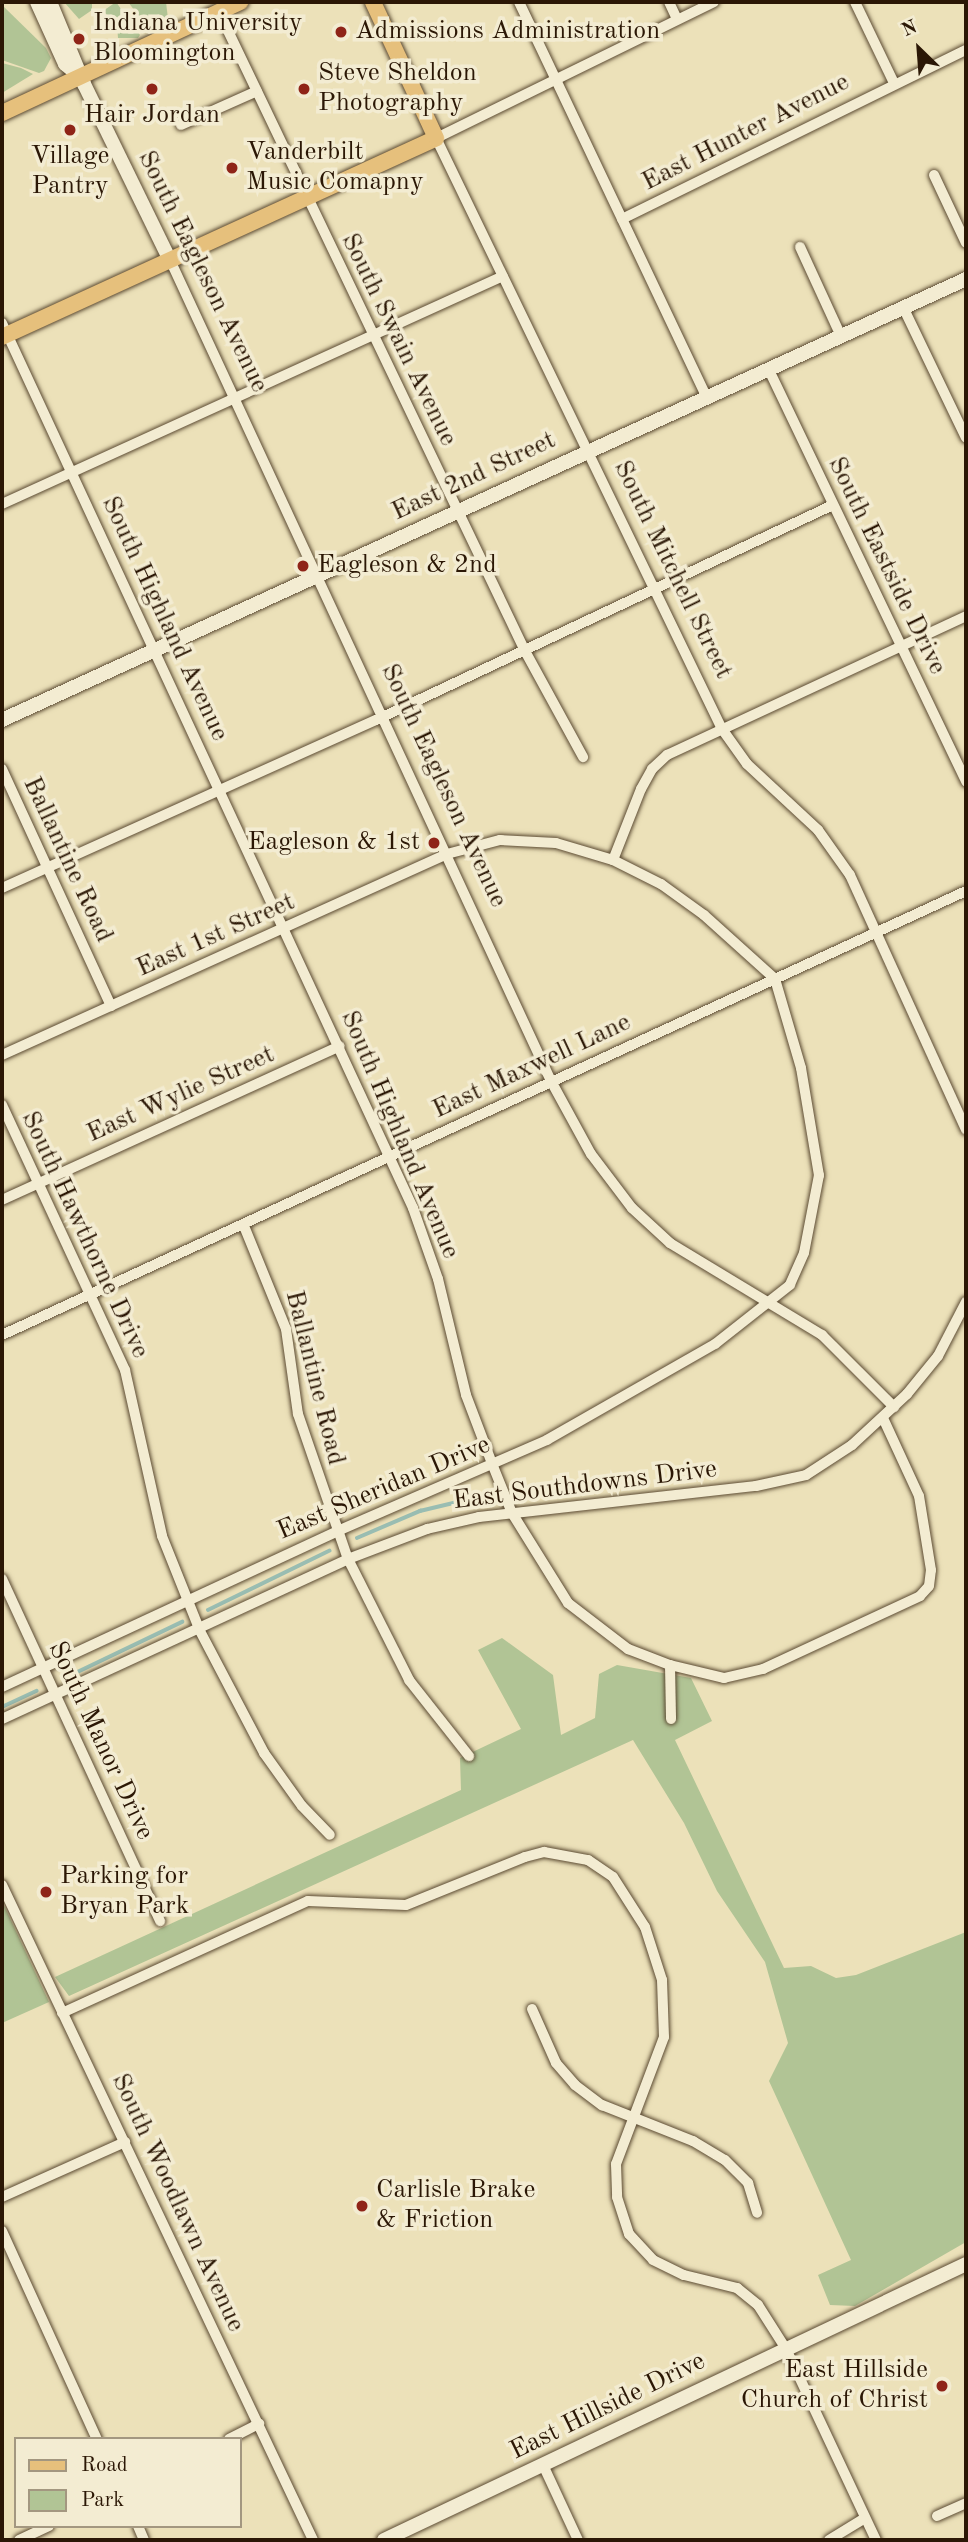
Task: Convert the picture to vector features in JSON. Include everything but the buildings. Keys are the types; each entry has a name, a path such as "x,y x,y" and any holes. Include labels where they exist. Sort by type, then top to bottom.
{"main road":[{"path":"2,113 240,2"},
{"name":"South Mitchell Street","path":"373,2 436,138"},
{"path":"4,332 171,262 436,138"}],"street":[{"name":"South Eagleson Avenue","path":"37,2 65,64 81,77"},
{"name":"South Eagleson Avenue","path":"50,2 81,77 319,575 551,1081 591,1154 632,1208 670,1243 822,1335 894,1407"},
{"path":"519,2 706,396"},
{"path":"670,2 677,19"},
{"path":"436,138 714,2"},
{"path":"855,2 894,83"},
{"name":"South Swain Avenue","path":"219,12 525,651 583,757"},
{"name":"East Hunter Avenue","path":"622,219 894,83 966,50"},
{"path":"181,125 257,91"},
{"name":"South Mitchell Street","path":"436,138 722,729 747,764 829,844 859,894 873,934 966,1130"},
{"path":"934,175 966,243"},
{"path":"800,247 841,336"},
{"path":"2,504 503,276"},
{"name":"East 2nd Street","path":"2,720 966,279"},
{"path":"903,307 966,438"},
{"name":"South Highland Avenue","path":"4,332 221,790 413,1208 438,1279 467,1395 493,1466 512,1513 568,1603 628,1649 670,1665 724,1678 748,1674 904,1604 929,1586 925,1545 914,1478 883,1418"},
{"name":"South Eastside Drive","path":"768,368 966,782"},
{"path":"2,888 384,716 833,505"},
{"path":"613,860 652,769 667,755 966,616"},
{"name":"Ballantine Road","path":"2,769 111,1006"},
{"name":"East 1st Street","path":"2,1055 447,854 486,842 517,840 568,846 613,860 683,898 775,979"},
{"name":"East Maxwell Lane","path":"2,1335 244,1226 389,1156 966,891"},
{"name":"East Sheridan Drive","path":"2,1687 338,1531 493,1466 620,1399 715,1344 769,1305 790,1285 802,1261 819,1175 802,1068 775,979"},
{"name":"East Wylie Street","path":"2,1200 340,1046"},
{"name":"South Hawthorne Drive","path":"2,1105 125,1370 150,1494 200,1631 264,1753 302,1806 330,1835"},
{"name":"Ballantine Road","path":"244,1226 286,1329 298,1414 348,1559 409,1680 469,1756"},
{"name":"East Southdowns Drive","path":"2,1719 200,1631 348,1559 428,1529 512,1513 794,1479 832,1460 894,1407 937,1356 966,1302"},
{"name":"South Manor Drive","path":"2,1579 160,1921"},
{"path":"670,1665 671,1719"},
{"path":"62,2013 308,1902 406,1905 524,1857 544,1852 577,1855 613,1877 645,1927 662,1980 664,2037 617,2164 617,2197 629,2234 663,2265 684,2275 737,2288 758,2305 786,2349 876,2540"},
{"name":"South Woodlawn Avenue","path":"2,1885 313,2540"},
{"path":"531,2009 556,2063 575,2085 602,2105 693,2141 725,2160 748,2183 757,2213"},
{"path":"2,2197 125,2142"},
{"path":"2,2231 96,2437"},
{"name":"East Hillside Drive","path":"384,2540 966,2264"},
{"path":"233,2437 258,2424"},
{"path":"543,2465 578,2540"},
{"path":"936,2516 966,2503"},
{"path":"829,2540 866,2518"},
{"path":"19,2540 45,2528"}],"green space":[{"path":"64,2 92,2 92,10 79,19"},
{"path":"116,2 140,35 138,38 118,38 117,25 103,11"},
{"path":"128,2 166,2 168,19 157,29 148,28"},
{"path":"2,5 46,48 51,58 44,71 39,73 2,60"},
{"path":"2,63 21,68 33,74 2,93"},
{"path":"502,1638 553,1675 561,1735 595,1718 599,1674 617,1665 691,1678 712,1721 675,1740 784,1968 811,1966 836,1978 856,1975 966,1932 966,2242 855,2306 830,2305 818,2275 851,2260 769,2081 788,2043 765,1962 717,1891 684,1823 633,1740 69,1996 55,1977 461,1790 460,1758 521,1729 478,1650"},
{"path":"2,1901 49,2002 2,2023"}],"waterway":[{"path":"357,1538 420,1511 483,1496"},
{"path":"208,1610 329,1551"},
{"path":"65,1678 182,1622"},
{"path":"2,1707 37,1691"}],"place":[{"name":"Admissions Administration","path":"341,32"},
{"name":"Indiana University Bloomington","path":"79,39"},
{"name":"Hair Jordan","path":"152,89"},
{"name":"Steve Sheldon Photography","path":"304,89"},
{"name":"Village Pantry","path":"70,130"},
{"name":"Vanderbilt Music Comapny","path":"232,168"},
{"name":"Eagleson & 2nd","path":"303,566"},
{"name":"Eagleson & 1st","path":"434,843"},
{"name":"Parking for Bryan Park","path":"46,1892"},
{"name":"Carlisle Brake & Friction","path":"362,2206"},
{"name":"East Hillside Church of Christ","path":"942,2386"}]}
